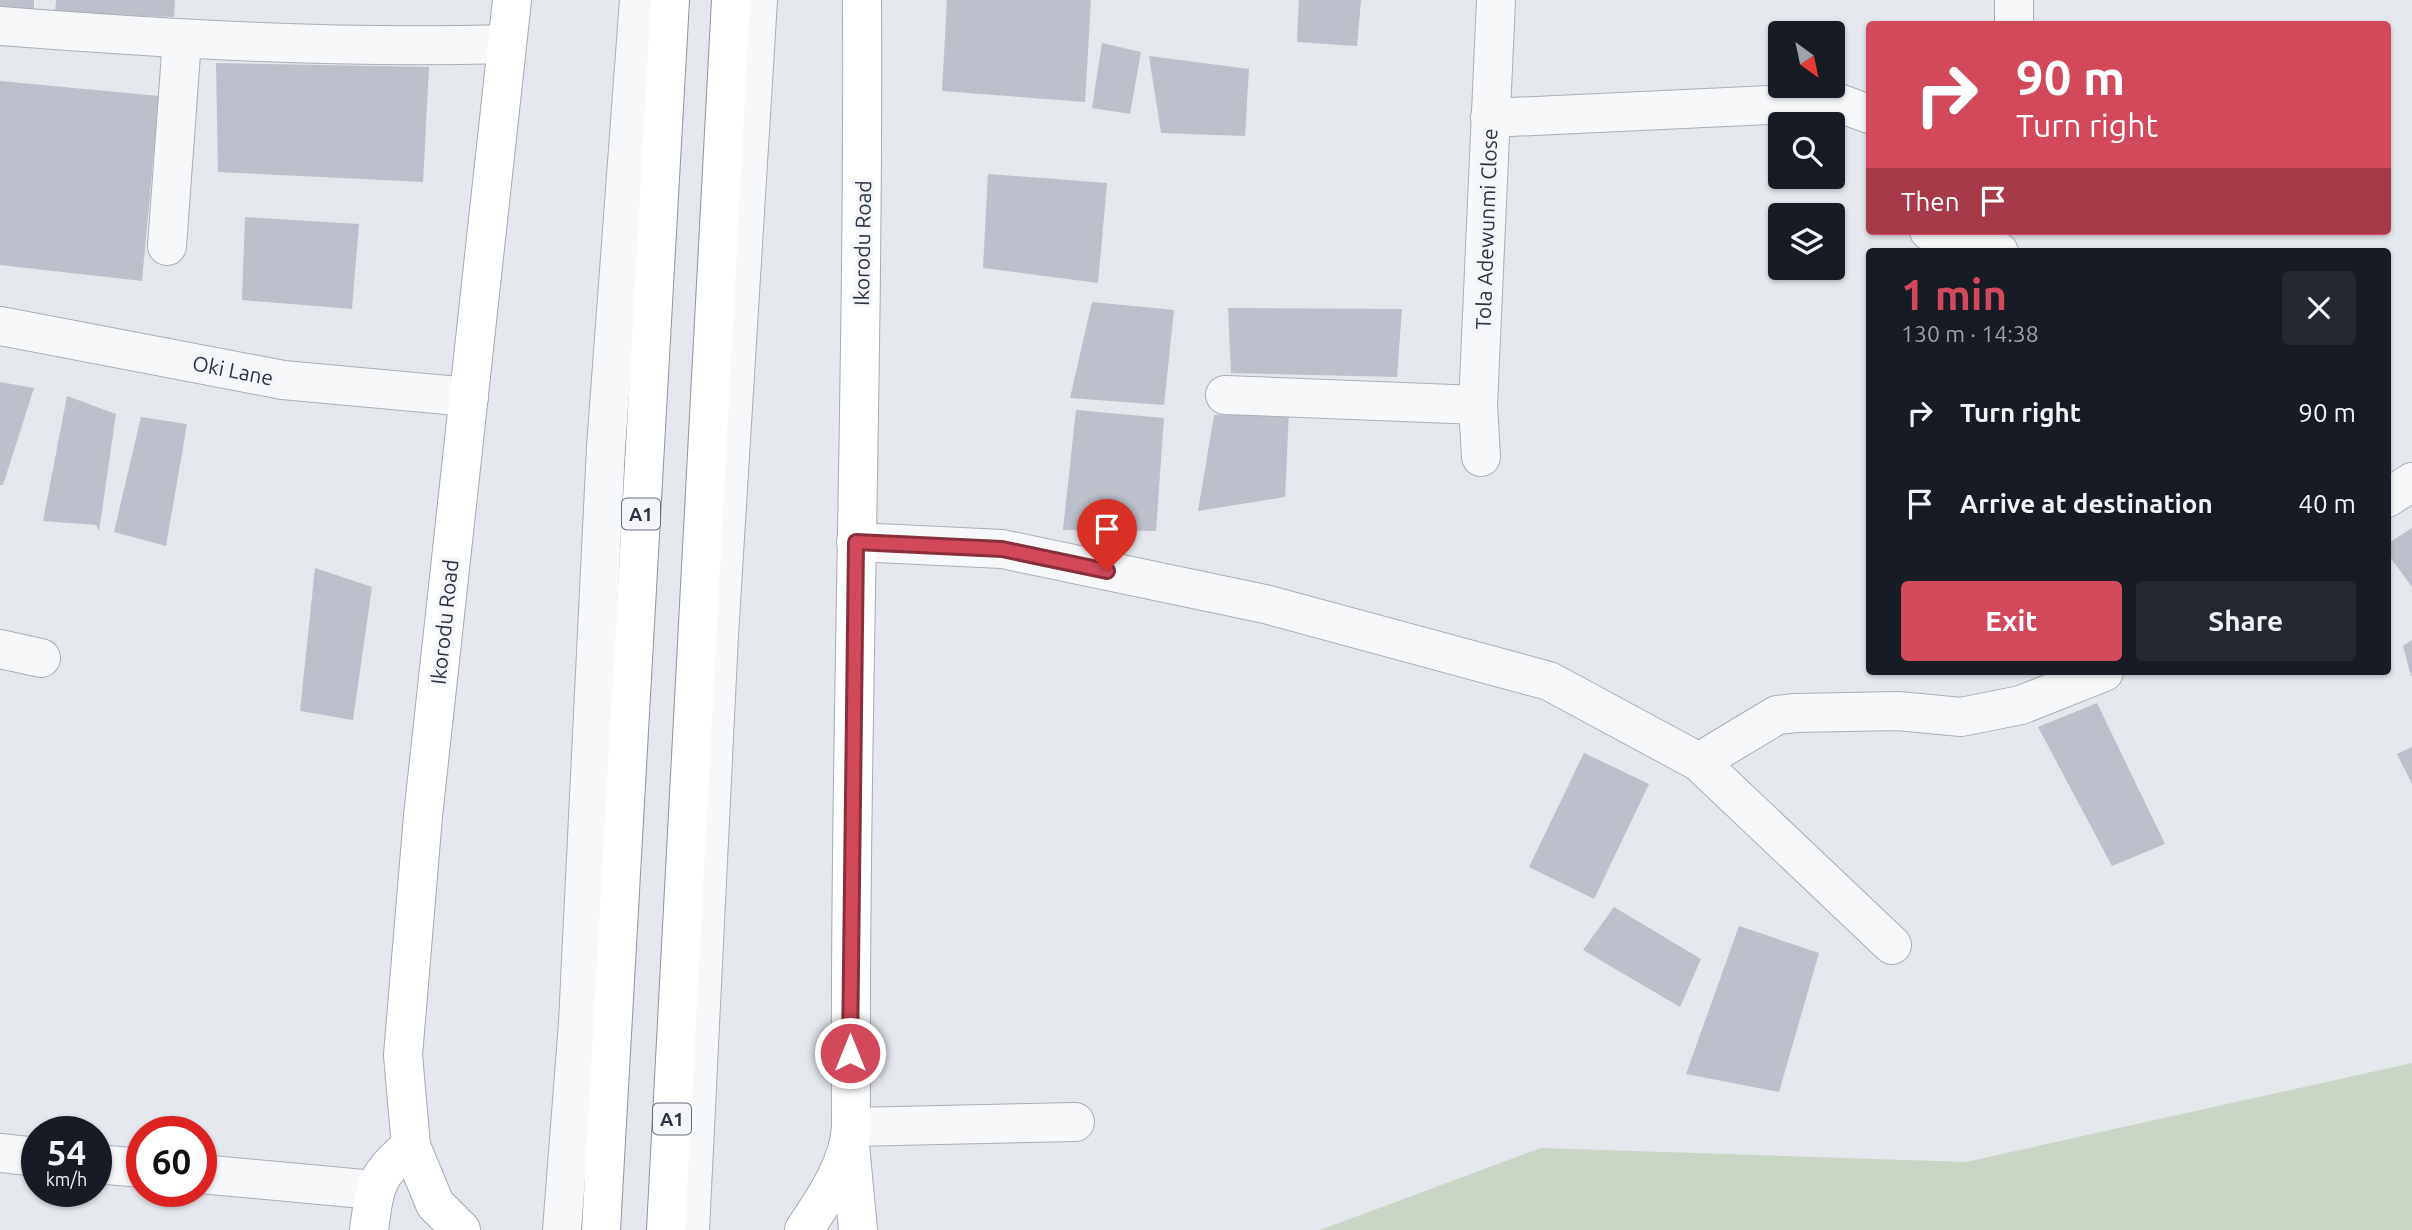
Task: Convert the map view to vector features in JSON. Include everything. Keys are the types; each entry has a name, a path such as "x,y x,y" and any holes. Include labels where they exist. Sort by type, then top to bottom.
{"main road":[{"name":"Ikorodu Road","path":"461,1230 435,1205 411,1146 403,1055 423,816 512,0"},
{"name":"A1","path":"601,1230 595,1025 670,0"},
{"name":"A1","path":"666,1230 690,1007 731,0"},
{"name":"Ikorodu Road","path":"804,1230 825,1199 850,1135 851,861 863,207 862,0"},
{"path":"850,1135 858,1230"},
{"path":"369,1230 374,1190 389,1164 411,1146"}],"street":[{"path":"562,1230 595,1025 606,447 639,0"},
{"path":"690,1230 690,1007 720,621 758,0"},
{"name":"Tola Adewunmi Close","path":"1481,457 1478,405 1496,0"},
{"path":"2014,0 2014,21"},
{"path":"0,26 182,40 442,46 506,44"},
{"path":"167,246 182,40"},
{"path":"1490,118 1836,102 1866,113"},
{"path":"1942,235 1985,248"},
{"name":"Oki Lane","path":"0,326 283,380 469,397"},
{"path":"1225,395 1478,405"},
{"path":"2391,495 2412,482"},
{"path":"856,542 1002,549 1265,604 1549,681 1699,762 1892,945"},
{"path":"0,649 41,658"},
{"path":"1699,762 1777,715 1898,711 1961,717 2021,705 2096,675"},
{"path":"850,1135 1075,1122"},
{"path":"0,1153 21,1155"},
{"path":"217,1175 374,1190"}],"green space":[{"path":"2412,1063 2412,1230 1320,1230 1541,1148 1966,1162"}],"building":[{"path":"0,0 34,0 34,11 0,11"},
{"path":"56,0 175,0 174,17 55,14"},
{"path":"947,0 1091,0 1085,102 942,91"},
{"path":"1299,0 1361,0 1357,46 1297,42"},
{"path":"1102,43 1141,52 1130,114 1092,108"},
{"path":"1149,56 1249,69 1245,136 1161,133"},
{"path":"216,63 429,67 423,182 218,172"},
{"path":"0,81 159,96 142,281 0,265"},
{"path":"988,174 1107,183 1098,283 983,268"},
{"path":"245,217 359,224 352,309 242,300"},
{"path":"1092,302 1174,310 1164,405 1070,398"},
{"path":"1228,308 1402,309 1397,377 1231,373"},
{"path":"0,382 34,388 3,485 0,485"},
{"path":"67,396 116,414 99,531 96,525 43,521"},
{"path":"1076,410 1164,418 1156,531 1063,530"},
{"path":"1289,410 1285,497 1198,511 1214,415"},
{"path":"141,417 187,424 166,546 114,532"},
{"path":"2412,528 2412,587 2391,558 2391,541"},
{"path":"315,568 372,587 353,720 300,711"},
{"path":"2412,640 2412,676 2411,676 2403,646"},
{"path":"2097,703 2165,844 2112,866 2038,727"},
{"path":"2412,747 2412,784 2397,754"},
{"path":"1584,753 1649,784 1594,899 1529,867"},
{"path":"1614,907 1701,959 1680,1007 1583,950"},
{"path":"1739,926 1819,953 1779,1092 1686,1074"}],"route":[{"path":"850,1053 856,542 1002,549 1107,571"}]}
